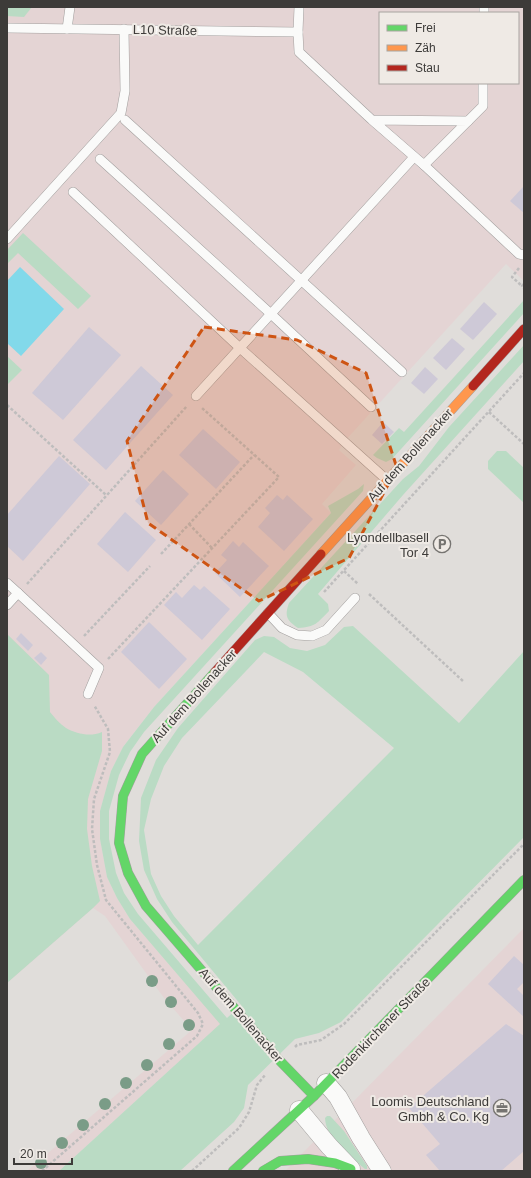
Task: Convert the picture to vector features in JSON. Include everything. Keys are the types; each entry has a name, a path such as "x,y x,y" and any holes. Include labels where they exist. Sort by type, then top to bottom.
{"street":[{"name":"Auf dem Bollenacker","path":"320,1090 280,1060 146,906 128,874 119,843 123,796 142,754 524,329"},
{"name":"Rodenkirchener Straße","path":"233,1171 320,1090 524,880"},
{"path":"320,1090 338,1098 382,1171"},
{"path":"299,1110 329,1146 352,1170"},
{"path":"263,1171 280,1161 308,1159 335,1163 352,1170"}],"lane":[{"path":"67,29 70,7"},
{"path":"299,7 299,52 372,120 424,165 519,254 524,255"},
{"name":"L10 Straße","path":"7,28 298,32"},
{"path":"7,239 121,113 125,91 124,30"},
{"path":"424,165 483,106 483,84"},
{"path":"124,120 402,372"},
{"path":"372,120 468,121"},
{"path":"194,398 414,156"},
{"path":"100,159 371,407"},
{"path":"73,192 240,348 387,480"},
{"path":"7,583 100,668 88,694"},
{"path":"7,605 18,593"},
{"path":"268,613 282,628 297,635 312,636 326,630 355,598"}],"path":[{"path":"515,272 512,277 523,286"},
{"path":"324,592 524,373"},
{"path":"18,593 194,398 279,477 100,668"},
{"path":"7,405 106,495"},
{"path":"489,412 524,444"},
{"path":"161,554 254,455"},
{"path":"190,524 212,548"},
{"path":"76,645 150,566"},
{"path":"344,570 358,584"},
{"path":"364,589 464,682"},
{"path":"42,1171 197,1036 203,1024 198,1012 106,900 97,865 92,829 94,799 110,752 108,729 88,694"},
{"path":"192,1171 239,1128 249,1112 257,1085 280,1060 297,1045 321,1040 344,1024 524,844"}],"highlighted area":[{"path":"204,327 297,340 366,373 397,468 349,558 259,601 148,523 127,441"}],"shaded area":[{"path":"7,7 524,7 524,281 506,264 344,442 339,450 356,465 322,504 331,513 154,707 123,747 111,771 100,811 100,839 107,877 117,898 130,919 221,1024 59,1171 27,1171 192,1030 164,998 105,916 93,908 7,983"},
{"path":"524,928 524,1171 285,1171"}],"green space":[{"path":"7,7 32,7 24,17 7,16"},
{"path":"23,233 91,296 78,309 18,253 7,264 7,250"},
{"path":"524,300 524,313 392,459 386,462 373,455 399,428 404,432"},
{"path":"524,345 524,361 403,495 318,594 328,604 329,611 319,621 309,627 298,628 294,625 289,620 287,615 289,603 403,479 419,466 449,427"},
{"path":"7,356 22,370 7,385"},
{"path":"497,451 506,451 524,468 524,503 488,469 488,461"},
{"path":"364,484 363,491 144,732 130,752 119,775 109,811 109,839 116,873 124,893 138,914 227,1018 241,1005 172,922 157,899 144,870 139,841 141,798 156,760 178,728 255,640 264,636 274,637 290,648 307,651 325,645 344,627 353,626 459,723 524,651 524,837 341,1022 319,1033 295,1039 248,1085 244,1108 234,1122 180,1171 59,1171 220,1024 130,919 117,898 107,877 100,839 100,811 111,771 123,747 154,707 331,513 328,506","holes":["264,652 303,672 394,748 198,945 174,916 161,896 151,874 144,830 151,799 164,766 182,738"]},
{"path":"7,634 49,675 50,712 66,728 75,732 88,735 102,732 102,751 88,799 87,829 92,866 100,901 7,983"},
{"path":"330,1116 344,1131 367,1166 367,1169 365,1169 334,1140 326,1126 325,1118"}],"water":[{"path":"20,267 64,309 21,356 7,343 7,281"}],"building":[{"path":"524,186 524,213 510,201"},
{"path":"484,302 497,314 473,340 460,329"},
{"path":"89,327 121,355 63,420 32,393"},
{"path":"452,338 465,349 446,370 433,358"},
{"path":"141,366 173,395 106,470 73,440"},
{"path":"425,367 438,379 424,394 411,383"},
{"path":"383,422 394,432 382,444 372,435"},
{"path":"203,429 240,462 216,489 179,455"},
{"path":"59,456 90,484 23,561 7,546 7,515"},
{"path":"163,470 189,494 161,525 135,501"},
{"path":"277,495 283,500 287,495 313,519 284,551 258,527 270,513 265,508"},
{"path":"125,512 156,540 128,572 97,544"},
{"path":"233,541 239,547 243,542 269,566 240,597 215,573 227,560 221,555"},
{"path":"194,585 200,590 204,586 230,609 202,640 164,605 176,592 182,598"},
{"path":"149,622 187,659 159,689 121,652"},
{"path":"21,633 33,645 28,651 16,639"},
{"path":"41,652 47,658 41,665 34,658"},
{"path":"514,956 524,965 524,982 517,989 524,996 524,1017 488,984"},
{"path":"506,1024 524,1036 524,1151 501,1171 440,1171 426,1155 440,1144 409,1108"}],"traffic: fast":[{"path":"215,672 142,754 123,796 119,843 128,873 146,906 280,1061 314,1096"},
{"path":"233,1171 314,1096 524,880"},
{"path":"263,1171 280,1161 308,1159 335,1163 351,1169"}],"traffic: slow":[{"path":"321,554 473,386"}],"traffic: jam":[{"path":"473,386 524,329"},
{"path":"215,672 321,554"}],"place":[{"name":"Lyondellbasell Tor 4","path":"442,544"},
{"name":"Loomis Deutschland Gmbh & Co. Kg","path":"502,1108"}]}
